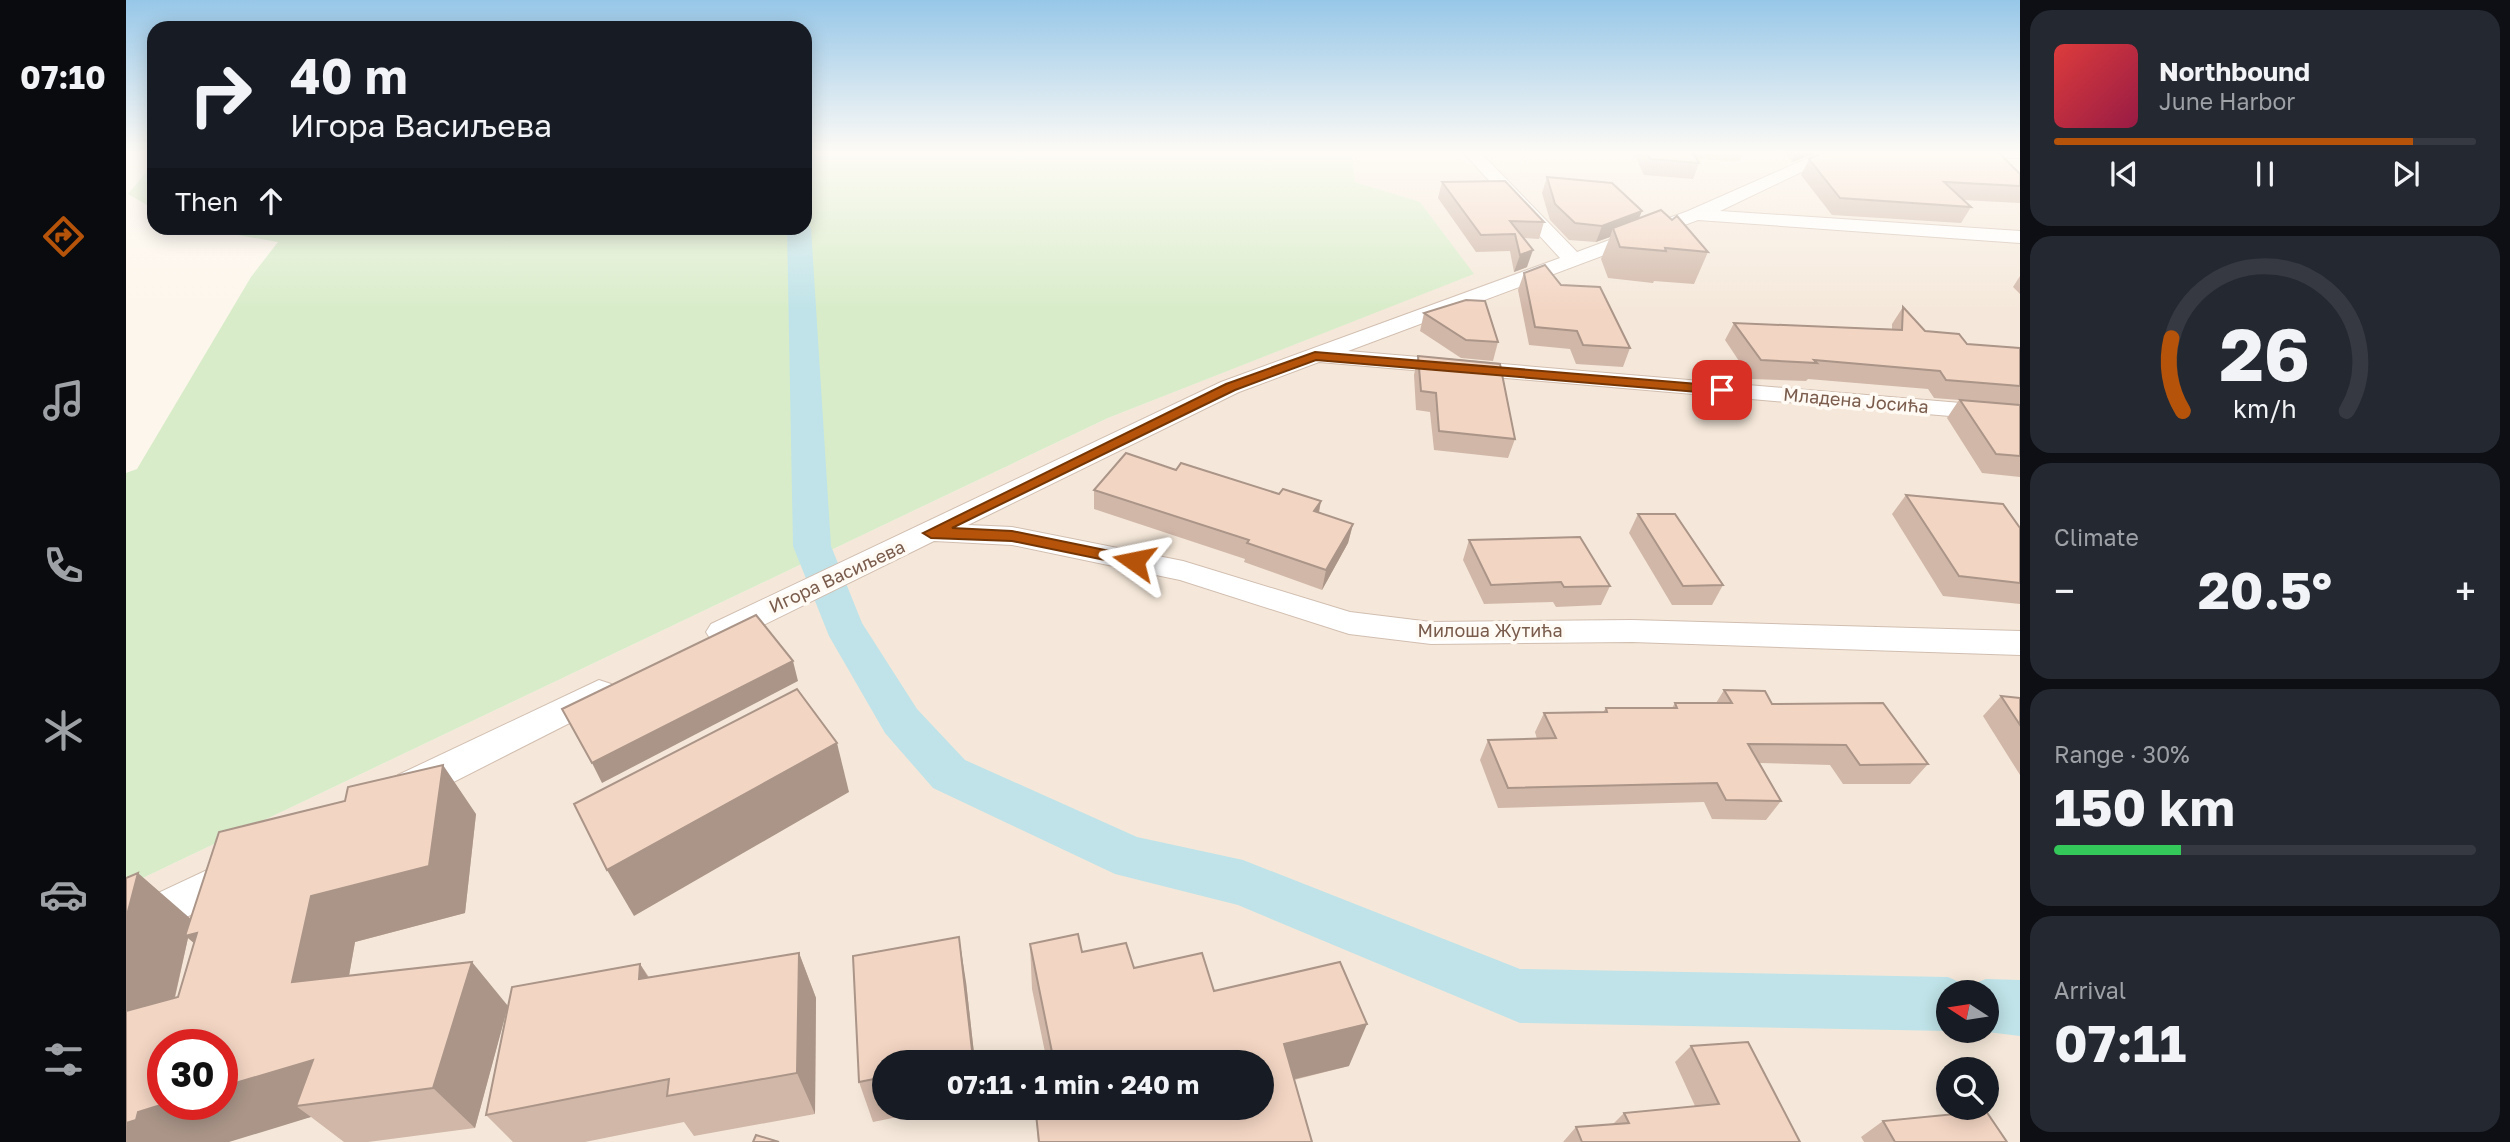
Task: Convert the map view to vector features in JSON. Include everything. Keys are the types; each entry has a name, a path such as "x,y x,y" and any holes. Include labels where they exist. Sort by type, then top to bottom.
{"street":[{"path":"1520,204 1573,260"},
{"name":"Игора Васиљева","path":"696,645 1230,387 1719,204"},
{"path":"1695,215 2020,237"},
{"name":"Младена Јосића","path":"1315,356 2020,415"},
{"name":"Милоша Жутића","path":"931,533 1025,538 1183,571 1349,623 1431,634 1632,631 2020,643"},
{"path":"376,803 624,681"},
{"path":"126,928 264,859"}],"shaded area":[{"path":"1422,204 2020,204 2020,1142 126,1142 126,886 1108,418 1473,274"}],"green space":[{"path":"812,204 1422,204 1474,274 1108,418 126,886 126,473 137,469 251,277 278,242 238,235 812,235"}],"building":[{"path":"1458,204 1527,204 1544,222 1510,221 1533,250 1520,255 1515,234 1481,235"},
{"path":"1555,204 1635,204 1642,211 1602,226 1575,223"},
{"path":"1932,204 1968,204 1971,207"},
{"path":"1661,210 1672,220 1677,216 1708,252 1620,247 1613,228"},
{"path":"1545,265 1561,285 1600,287 1630,348 1583,345 1577,331 1535,327 1524,273"},
{"path":"1466,300 1485,301 1498,342 1466,340 1424,313"},
{"path":"1903,307 1925,331 1959,334 1967,344 2020,348 2020,386 1946,380 1940,371 1814,360 1817,363 1761,360 1734,323 1902,330"},
{"path":"1418,356 1500,364 1515,439 1439,431 1436,393 1421,391"},
{"path":"1960,400 2020,405 2020,456 1996,454"},
{"path":"1126,453 1176,470 1181,463 1279,494 1283,489 1321,501 1314,511 1353,524 1326,570 1247,543 1249,540 1094,490"},
{"path":"1906,495 2003,504 2020,528 2020,583 1959,576"},
{"path":"1638,514 1675,514 1723,585 1683,586"},
{"path":"1580,537 1610,586 1564,587 1561,582 1491,585 1469,540"},
{"path":"756,615 793,661 592,763 562,709"},
{"path":"797,689 837,743 607,870 574,804"},
{"path":"1724,690 1765,691 1772,704 1883,703 1928,764 1860,765 1846,745 1748,744 1781,801 1726,800 1717,783 1508,788 1488,740 1556,738 1544,713 1607,712 1606,708 1677,708 1675,703 1732,703"},
{"path":"2001,696 2020,698 2020,725"},
{"path":"443,765 429,866 311,896 292,982 472,962 433,1088 296,1106 313,1060 238,1082 238,1029 147,1029 147,1109 138,1112 136,1120 126,1123 126,1011 178,997 197,933 185,936 219,832 345,801 348,787"},
{"path":"138,873 126,919 126,878"},
{"path":"1078,934 1082,952 1126,943 1134,968 1202,953 1214,991 1340,962 1367,1024 1284,1044 1312,1142 1039,1142 1037,1120 1274,1120 1274,1050 1052,1050 1030,944"},
{"path":"959,937 972,1050 872,1050 872,1079 859,1082 853,956"},
{"path":"799,953 797,1073 667,1096 669,1079 486,1115 512,987 640,964 639,979"},
{"path":"1748,1042 1800,1142 1582,1142 1576,1127 1629,1123 1624,1113 1719,1104 1691,1046"},
{"path":"1936,1116 1936,1120 1992,1120 2007,1142 1895,1142 1883,1121"},
{"path":"756,1135 779,1142 753,1142"}],"waterway":[{"path":"799,235 812,546 843,626 901,721 949,774 1133,858 1243,883 1520,996 1936,1004"},
{"path":"1999,1007 2020,1008"}],"route":[{"path":"1134,561 1012,536 931,533 1230,387 1315,356 1722,390"}]}
